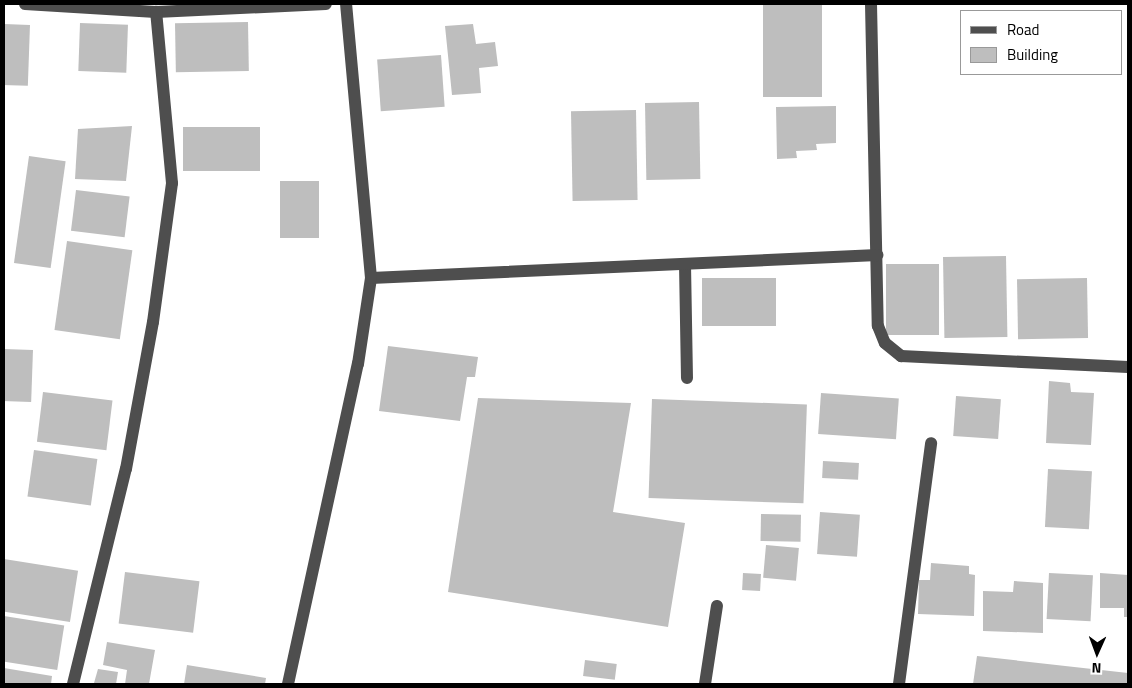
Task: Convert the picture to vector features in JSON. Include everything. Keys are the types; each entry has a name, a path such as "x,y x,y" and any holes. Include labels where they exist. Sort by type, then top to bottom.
{"street":[{"path":"25,4 156,12 326,4"},
{"path":"288,684 358,364 371,278 346,4"},
{"path":"871,4 878,326 885,343 902,356 1128,367"},
{"path":"73,684 126,469 153,322 172,183 156,12"},
{"path":"371,278 877,255"},
{"path":"685,264 687,378"},
{"path":"899,684 931,443"},
{"path":"705,684 717,606"}],"building":[{"path":"763,4 822,4 822,97 763,97"},
{"path":"248,22 249,71 176,72 175,23"},
{"path":"80,23 128,25 126,73 78,71"},
{"path":"4,24 30,25 28,86 4,85"},
{"path":"473,24 476,44 495,42 498,66 479,68 481,93 452,95 445,26"},
{"path":"441,55 445,107 381,111 377,59"},
{"path":"699,102 700,179 646,180 645,103"},
{"path":"836,106 836,143 816,144 817,150 796,151 797,158 777,159 776,107"},
{"path":"636,110 638,200 573,201 571,111"},
{"path":"132,126 126,181 75,179 78,129"},
{"path":"183,127 260,127 260,171 183,171"},
{"path":"29,156 66,161 51,268 14,263"},
{"path":"280,181 319,181 319,238 280,238"},
{"path":"76,190 130,197 125,237 71,231"},
{"path":"67,241 132,250 120,339 54,330"},
{"path":"1006,256 1007,337 944,338 943,257"},
{"path":"886,264 939,264 939,335 886,335"},
{"path":"702,278 776,278 776,326 702,326"},
{"path":"1087,278 1088,338 1018,339 1017,279"},
{"path":"388,346 478,357 475,377 467,377 460,421 379,411"},
{"path":"4,349 33,350 31,402 4,401"},
{"path":"1049,381 1070,383 1071,392 1094,393 1091,445 1046,443"},
{"path":"43,392 112,401 106,450 37,442"},
{"path":"821,393 899,398 896,439 818,434"},
{"path":"956,396 1001,399 998,439 953,436"},
{"path":"478,398 631,403 613,512 685,523 668,627 448,592"},
{"path":"652,399 807,404 803,503 649,498"},
{"path":"34,450 97,459 91,505 27,497"},
{"path":"823,461 859,463 858,480 822,478"},
{"path":"1048,469 1092,471 1089,529 1045,527"},
{"path":"820,512 860,515 857,557 817,554"},
{"path":"761,514 801,515 801,542 761,541"},
{"path":"766,545 799,548 796,581 763,578"},
{"path":"4,559 78,571 70,622 4,612"},
{"path":"931,563 969,566 969,574 975,575 974,616 918,614 919,580 930,580"},
{"path":"125,572 199,581 193,633 119,624"},
{"path":"743,573 761,574 760,591 742,590"},
{"path":"1049,573 1093,575 1091,621 1047,619"},
{"path":"1100,573 1128,575 1128,617 1124,617 1124,608 1100,608"},
{"path":"1014,581 1043,583 1043,633 983,631 983,591 1013,592"},
{"path":"4,616 64,626 57,670 4,662"},
{"path":"107,642 155,650 149,684 125,684 127,670 103,665"},
{"path":"977,656 1128,673 1128,684 973,684"},
{"path":"585,660 617,664 615,680 583,676"},
{"path":"187,665 266,678 265,684 184,684"},
{"path":"4,668 52,676 51,684 4,684"},
{"path":"98,669 118,672 116,684 94,683"}]}
